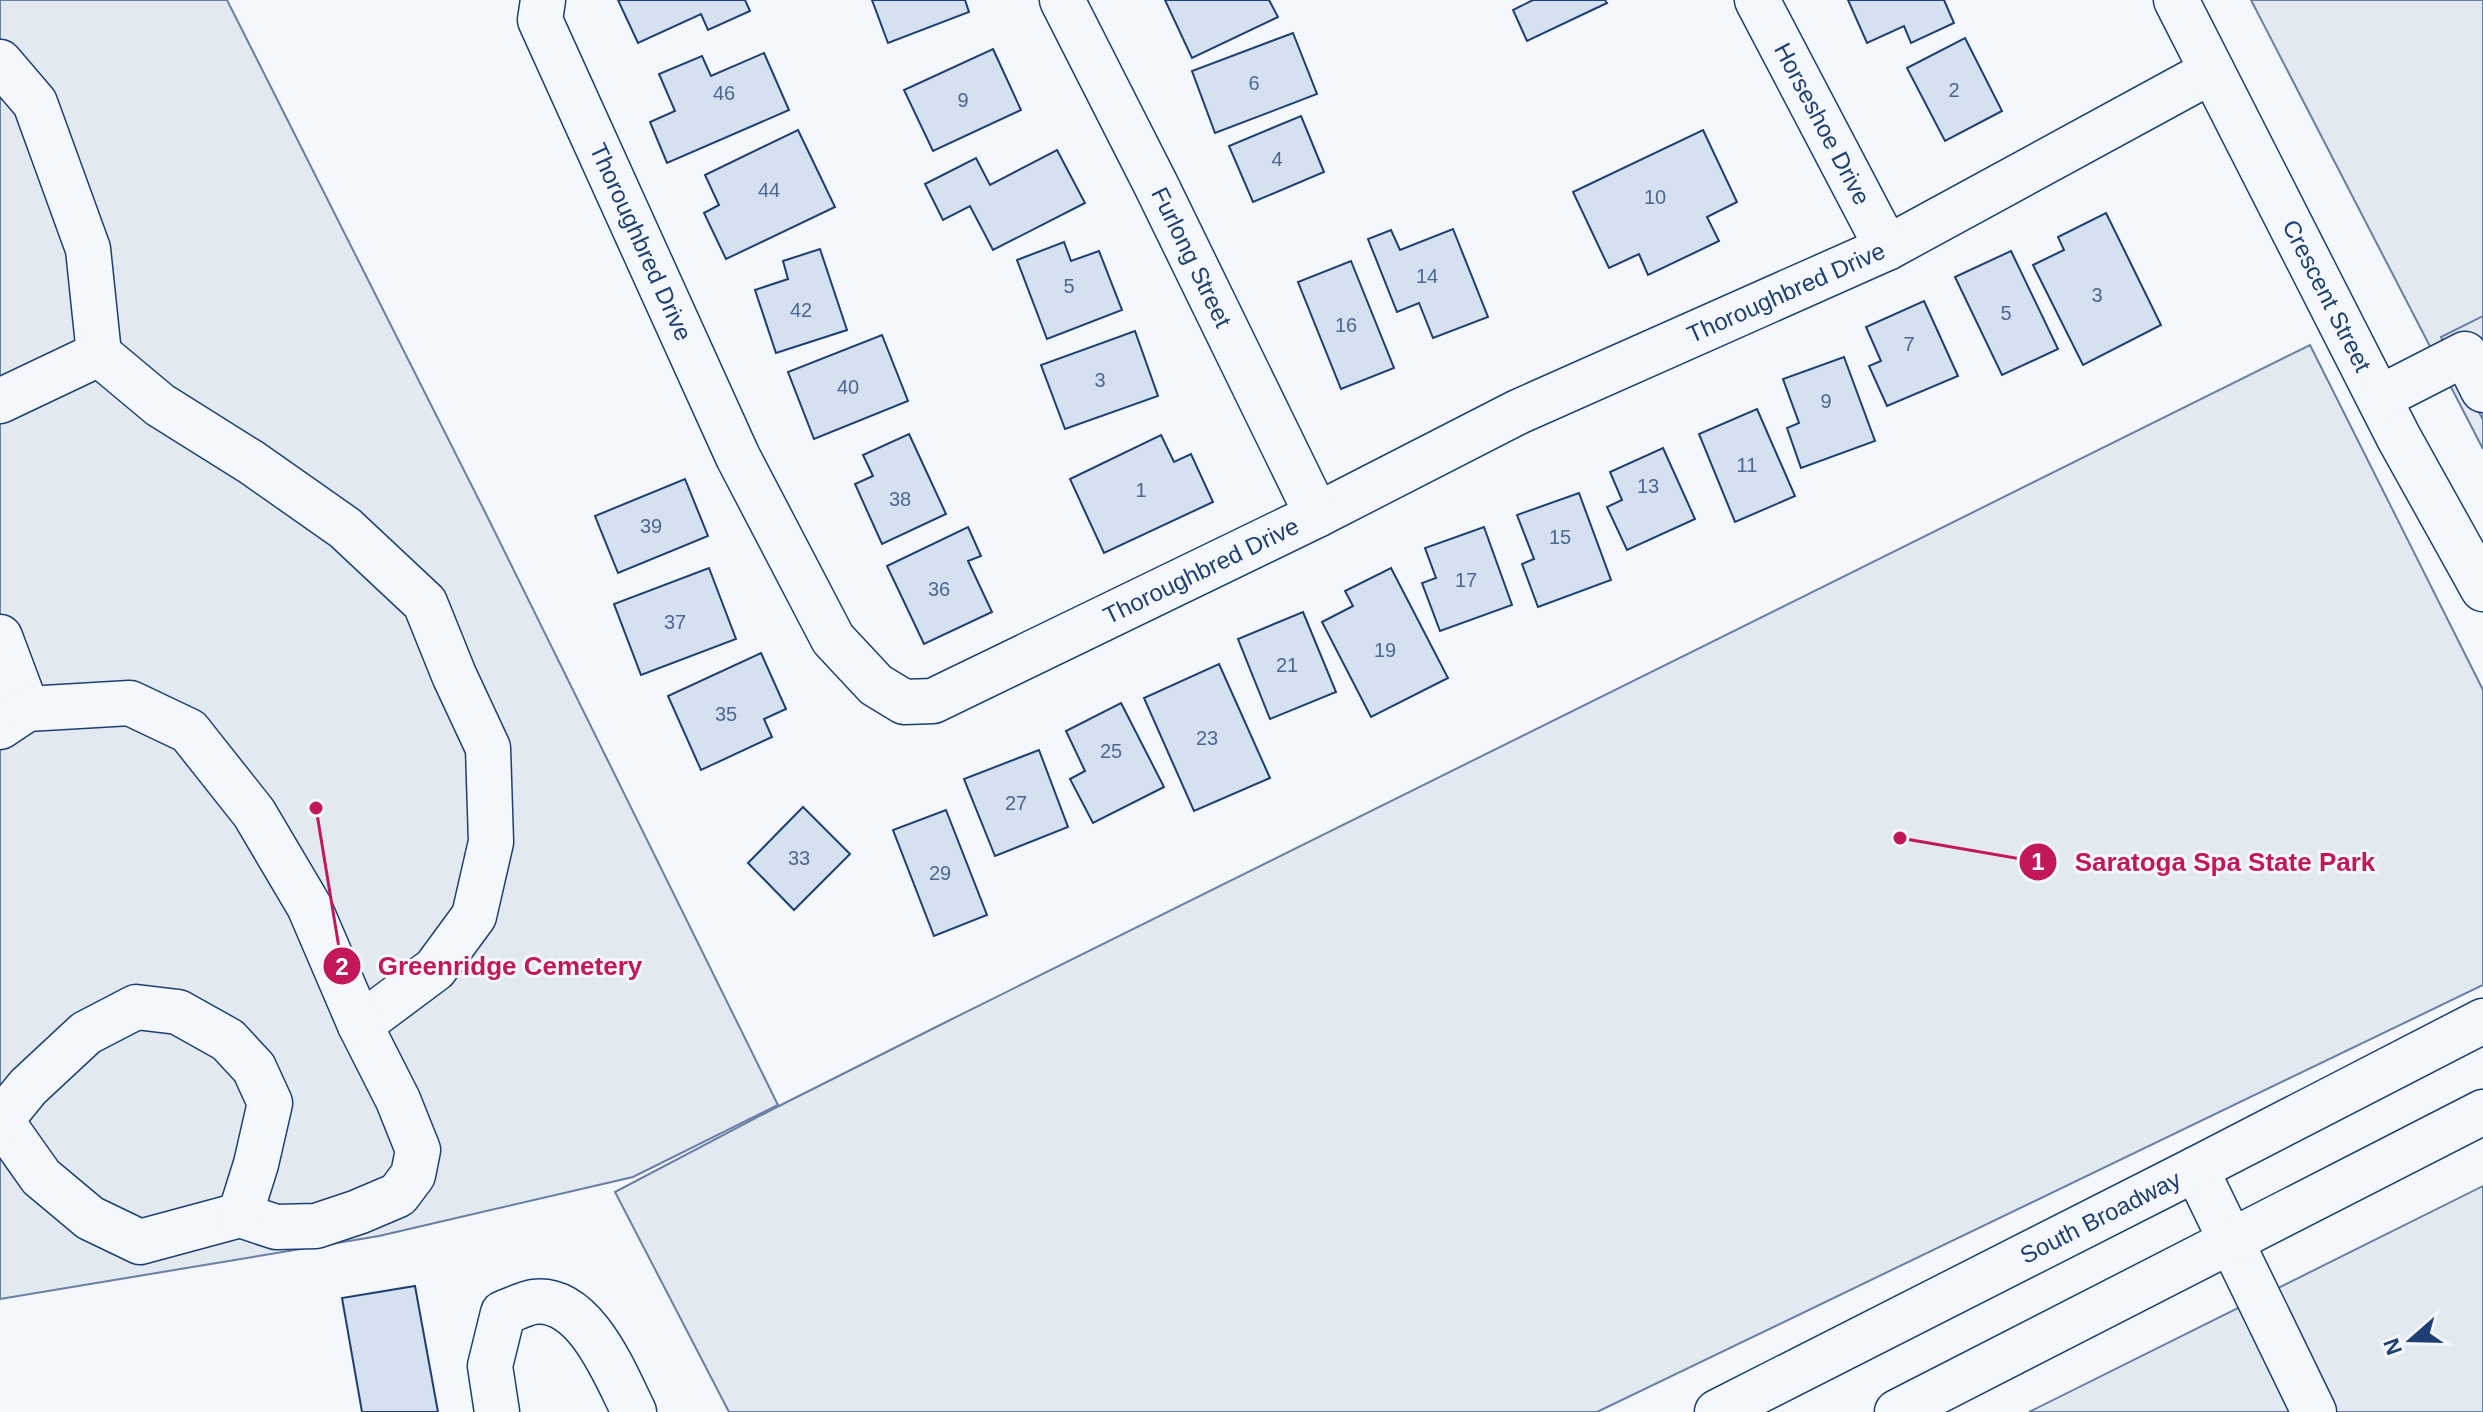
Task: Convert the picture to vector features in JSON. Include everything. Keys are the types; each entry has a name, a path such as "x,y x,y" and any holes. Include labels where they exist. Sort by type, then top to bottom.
{"street":[{"name":"Thoroughbred Drive","path":"543,0 540,20 738,457 833,639 876,685 904,702 933,701 1317,515 1518,412 1887,248 2212,71"},
{"name":"Furlong Street","path":"1062,0 1317,515"},
{"name":"Horseshoe Drive","path":"1757,0 1887,248"},
{"name":"Crescent Street","path":"2176,0 2379,398 2483,589"},
{"path":"0,62 35,103 88,249 99,354 160,405 251,462 345,528 425,603 488,748 491,842 474,916 435,969 360,1025"},
{"path":"0,401 99,354"},
{"path":"2379,398 2465,354 2483,390"},
{"path":"0,637 13,718 130,703 189,731 254,813 309,906 360,1025 398,1100 418,1150 413,1175 398,1195 316,1226 276,1227 240,1215 140,1242 90,1218 41,1177 1,1117 86,1033 136,1007 178,1012 228,1040 254,1068 270,1103 240,1215"},
{"name":"South Broadway","path":"1717,1412 2483,1021"},
{"path":"1897,1412 2483,1112"},
{"path":"2196,1169 2314,1412"},
{"path":"497,1412 490,1366 503,1313 533,1302 561,1305 589,1329 634,1412"}],"shaded area":[{"path":"0,0 227,0 485,512 778,1105 633,1177 379,1236 0,1299"},
{"path":"2251,0 2483,0 2483,449"},
{"path":"2483,316 2483,420 2441,337"},
{"path":"2310,345 2483,690 2483,985 1597,1412 729,1412 615,1192 952,1019"},
{"path":"2483,1186 2483,1412 2029,1412"}],"building":[{"path":"618,0 745,0 750,11 708,30 701,14 638,43"},
{"path":"872,0 965,0 969,12 888,43"},
{"path":"1165,0 1269,0 1278,17 1192,58"},
{"path":"1533,0 1605,0 1607,3 1527,41 1513,10"},
{"path":"1848,0 1944,0 1954,23 1911,43 1904,26 1867,43"},
{"path":"1293,33 1317,94 1215,133 1192,71"},
{"path":"1965,38 2002,111 1945,141 1907,68"},
{"path":"993,49 1021,110 933,151 904,90"},
{"path":"764,53 789,110 667,163 650,122 675,111 659,74 702,56 711,76"},
{"path":"1301,116 1324,172 1253,202 1229,146"},
{"path":"798,130 835,207 726,259 704,213 719,205 705,175"},
{"path":"1703,130 1737,202 1707,217 1719,241 1648,275 1639,254 1609,268 1573,192"},
{"path":"1057,150 1085,203 993,250 970,206 943,220 925,184 976,158 990,185"},
{"path":"2106,213 2161,325 2083,365 2033,265 2064,250 2058,237"},
{"path":"1453,229 1488,317 1433,338 1419,303 1397,312 1368,239 1391,230 1400,250"},
{"path":"1064,242 1071,261 1099,251 1122,310 1047,339 1017,260"},
{"path":"820,249 847,330 776,353 755,290 788,279 783,261"},
{"path":"2011,251 2058,349 2002,375 1955,277"},
{"path":"1351,261 1394,368 1341,389 1298,282"},
{"path":"1924,301 1958,376 1887,406 1869,366 1881,361 1866,327"},
{"path":"1135,331 1158,396 1065,429 1041,365"},
{"path":"882,335 908,401 814,439 788,372"},
{"path":"1844,357 1875,441 1801,468 1787,428 1799,423 1783,379"},
{"path":"1757,409 1795,496 1735,522 1699,434"},
{"path":"909,434 946,514 882,544 855,484 873,476 863,455"},
{"path":"1161,435 1174,462 1191,454 1213,502 1104,553 1070,479"},
{"path":"1663,448 1695,519 1627,550 1607,507 1622,500 1610,472"},
{"path":"685,479 708,536 618,573 595,516"},
{"path":"1579,493 1611,580 1538,607 1522,564 1534,559 1517,515"},
{"path":"968,527 981,556 968,561 992,612 924,644 887,566"},
{"path":"1484,527 1512,605 1440,631 1422,583 1436,578 1425,548"},
{"path":"709,568 736,639 641,675 614,604"},
{"path":"1391,568 1448,678 1371,717 1322,622 1353,606 1345,591"},
{"path":"1303,612 1336,692 1270,719 1238,639"},
{"path":"761,653 786,709 764,719 772,737 701,770 668,696"},
{"path":"1219,664 1270,778 1194,811 1144,698"},
{"path":"1121,703 1164,787 1093,823 1070,779 1085,771 1066,731"},
{"path":"1039,750 1068,827 995,856 964,779"},
{"path":"803,807 850,854 794,910 748,863"},
{"path":"946,810 987,915 934,936 893,830"},
{"path":"415,1286 438,1412 362,1412 342,1298"}],"place":[{"name":"Greenridge Cemetery","path":"316,808"},
{"name":"Saratoga Spa State Park","path":"1900,838"}]}
